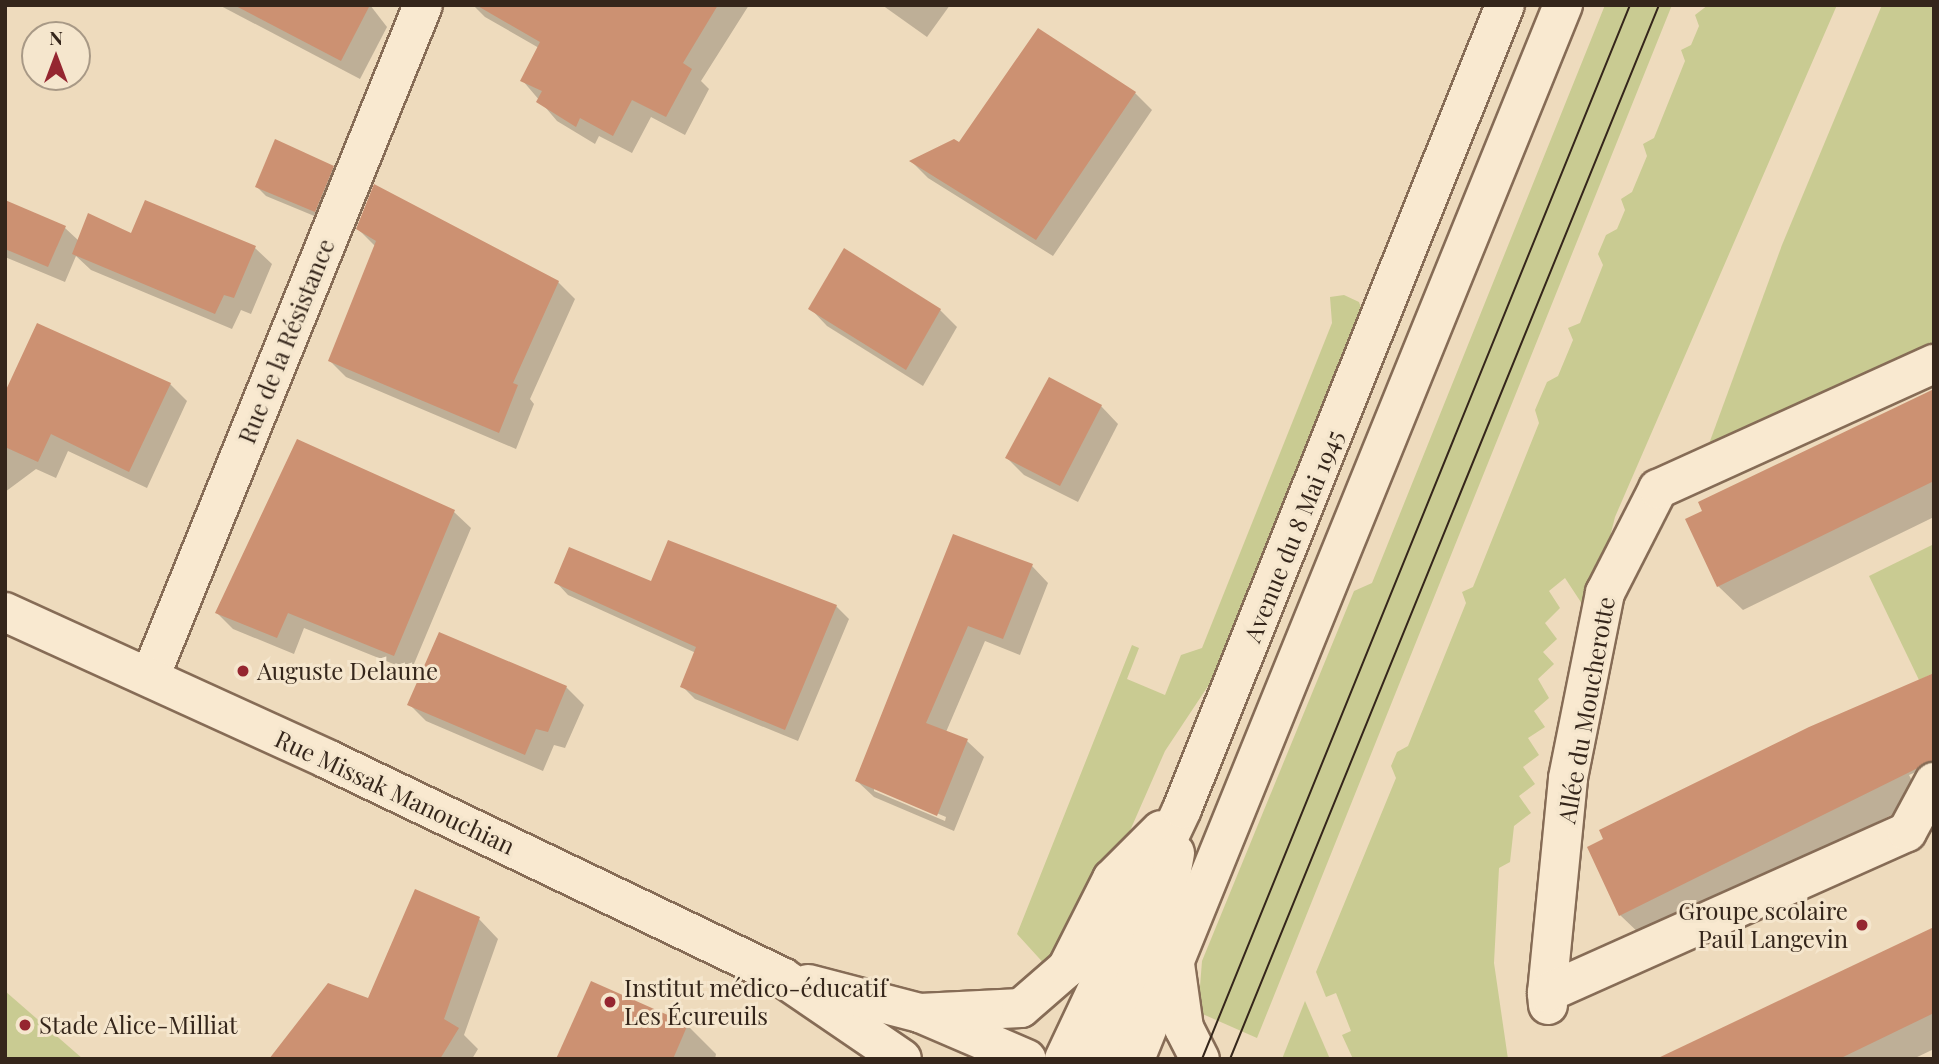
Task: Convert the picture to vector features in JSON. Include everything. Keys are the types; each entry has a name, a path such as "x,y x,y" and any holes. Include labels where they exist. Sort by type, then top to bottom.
{"street":[{"name":"Rue de la Résistance","path":"150,677 423,5"},
{"name":"Avenue du 8 Mai 1945","path":"1064,1059 1182,809 1505,5"},
{"path":"1135,1059 1563,5"},
{"name":"Allée du Moucherotte","path":"1934,364 1658,489 1605,593 1568,778 1547,999 1907,831 1934,782"},
{"name":"Rue Missak Manouchian","path":"5,612 150,677 782,977 902,1059"},
{"path":"920,1013 1021,1008 1067,968 1112,879 1182,809"},
{"path":"1103,1059 1165,908 1182,809"},
{"path":"1175,963 1184,1028 1200,1059"},
{"name":"Rue Missak Manouchian","path":"782,977 920,1013 1027,1059"},
{"path":"834,1013 890,1022 967,1059"}],"green space":[{"path":"1605,5 1672,5 1257,1038 1198,1012 1202,961 1354,591 1372,583"},
{"path":"1708,5 1837,5 1615,517 1590,616 1565,578 1549,591 1560,608 1545,623 1557,639 1543,652 1554,664 1538,679 1549,698 1534,711 1545,727 1528,738 1539,755 1523,767 1535,784 1519,796 1531,813 1514,826 1510,862 1499,868 1494,963 1508,1059 1353,1059 1342,1035 1351,1031 1336,993 1326,997 1316,972 1396,778 1391,766 1397,752 1408,746 1466,603 1462,592 1473,587 1539,423 1535,410 1547,382 1558,376 1573,340 1568,328 1580,323 1603,265 1598,254 1606,235 1617,229 1625,210 1621,199 1632,192 1647,156 1643,144 1654,138 1685,61 1681,50 1691,45 1699,26 1695,15"},
{"path":"1882,5 1934,5 1934,349 1706,452 1782,245"},
{"path":"1344,295 1359,302 1364,316 1218,671 1165,751 1122,849 1048,968 1017,934 1132,645 1139,648 1127,679 1165,695 1181,655 1202,648 1332,323 1330,297"},
{"path":"1934,544 1934,673 1919,680 1869,576"},
{"name":"Stade Alice-Milliat","path":"5,991 83,1059 5,1059"},
{"path":"1305,1001 1330,1059 1282,1059"}],"building":[{"path":"234,5 370,5 341,61"},
{"path":"476,5 718,5 683,63 692,69 666,117 632,100 613,136 580,118 576,127 536,102 542,91 520,81 540,42"},
{"path":"1038,28 1136,92 1036,240 909,161 954,139 959,142"},
{"path":"275,139 334,166 315,212 255,187"},
{"path":"374,184 559,281 513,383 518,385 499,433 328,361 376,241 356,229"},
{"path":"5,200 66,226 48,267 5,249"},
{"path":"145,200 256,246 234,298 224,295 215,314 72,254 88,213 131,233"},
{"path":"844,248 941,309 906,370 808,309"},
{"path":"37,323 171,383 129,472 51,434 38,462 5,447 5,392"},
{"path":"1049,377 1102,405 1060,486 1005,458"},
{"path":"1934,389 1934,481 1717,587 1685,519 1702,511 1698,502"},
{"path":"297,439 455,510 394,656 288,613 277,638 215,613"},
{"path":"953,534 1033,564 1003,639 968,626 926,723 968,739 937,816 855,781"},
{"path":"668,540 837,605 785,730 680,687 696,647 554,583 569,547 651,581"},
{"path":"439,632 567,686 548,732 536,729 525,755 407,705"},
{"path":"1934,673 1934,760 1619,916 1587,847 1603,839 1599,830 1809,727"},
{"path":"415,889 480,917 444,1019 459,1028 440,1059 269,1059 328,983 368,998"},
{"path":"1934,927 1934,1013 1839,1059 1656,1059"},
{"name":"Institut médico-éducatif Les Écureuils","path":"591,981 688,1024 673,1059 556,1059"}],"tram line":[{"path":"1202,1059 1630,5"},
{"path":"1230,1059 1659,5"}],"place":[{"name":"Auguste Delaune","path":"243,671"},
{"name":"Groupe scolaire Paul Langevin","path":"1862,925"},
{"name":"Institut médico-éducatif Les Écureuils","path":"610,1002"},
{"name":"Stade Alice-Milliat","path":"25,1025"}]}
